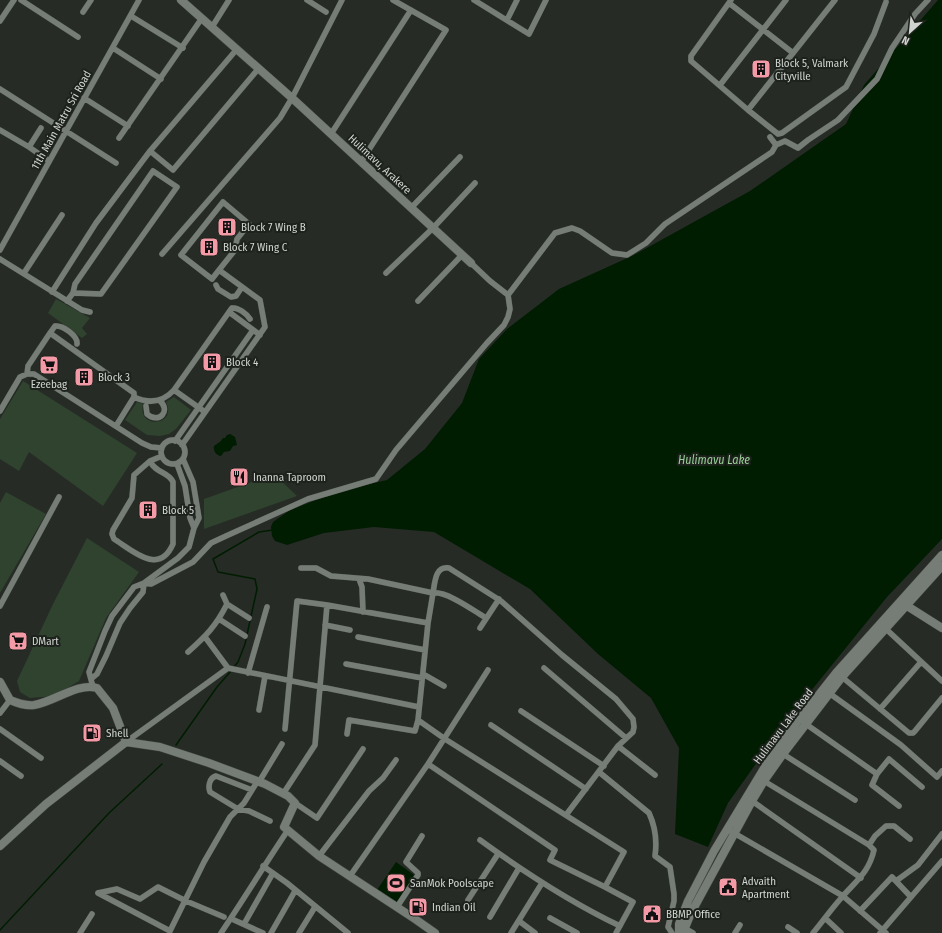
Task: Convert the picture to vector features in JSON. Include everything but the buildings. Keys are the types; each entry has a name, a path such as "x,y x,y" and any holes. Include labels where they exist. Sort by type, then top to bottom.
{"main road":[{"name":"Hulimavu, Arakere","path":"186,2 212,28 259,68 471,262"},
{"name":"Hulimavu Lake Road","path":"685,932 691,913 731,831 766,765 802,722 886,629 905,601 942,555"},
{"name":"Hulimavu Lake Road","path":"731,831 836,673 905,601 942,566"},
{"path":"905,601 942,622"},
{"path":"905,601 942,628"},
{"path":"0,682 5,694 27,705 34,705 48,701 92,683 113,708 126,742"},
{"path":"0,846 46,804 126,742 168,750 209,763 258,782 288,796 295,803 284,827 319,856 435,933"}],"street":[{"path":"0,21 14,0"},
{"path":"21,0 78,37"},
{"path":"83,12 91,0"},
{"name":"11th Main Matru Sri Road","path":"0,250 139,0"},
{"path":"212,28 229,0"},
{"path":"307,0 326,12"},
{"path":"162,254 274,125 292,98 342,0"},
{"path":"361,162 446,30 393,0"},
{"path":"474,0 484,3 529,34 546,0"},
{"path":"507,20 517,0"},
{"path":"720,85 786,0"},
{"path":"748,110 835,0"},
{"path":"144,583 151,584 193,562 211,543 308,499 376,479 396,450 504,325 510,309 508,295 555,234 572,228 580,231 612,253 621,255 631,253 646,243 665,224 772,152 776,145 785,141 798,148 838,120 877,79 892,48 915,14 928,0"},
{"path":"793,53 730,2 690,56 690,59 692,63 748,110 776,133 780,134 843,90 848,84 874,34 886,1"},
{"path":"331,134 411,10"},
{"path":"131,16 183,48"},
{"path":"119,138 183,48 202,18"},
{"path":"113,48 161,79"},
{"path":"52,292 96,223 150,151 237,49"},
{"path":"150,151 173,170 259,68"},
{"path":"0,89 116,163"},
{"path":"84,98 128,126"},
{"path":"29,147 41,128"},
{"path":"0,130 49,161"},
{"path":"770,137 776,145"},
{"path":"411,208 460,157"},
{"path":"67,301 73,293 75,284 153,171 177,187 101,294 73,293"},
{"path":"386,273 433,228 476,183"},
{"path":"223,202 249,224 237,239 235,250 219,270 212,278 181,255 223,202"},
{"path":"24,273 62,215"},
{"path":"418,301 462,255"},
{"path":"0,259 82,310 90,312"},
{"name":"Hulimavu, Arakere","path":"471,262 508,295"},
{"path":"182,444 266,326 260,300 219,270"},
{"path":"216,285 218,289 231,297 236,296 242,287"},
{"path":"50,334 134,394 134,397 144,401 159,400 174,390 232,308 235,308 248,316 250,319"},
{"path":"229,312 260,335"},
{"path":"27,374 28,366 55,326 61,326 76,337 77,344"},
{"path":"175,441 253,330"},
{"path":"0,411 20,377 27,374 37,374 146,445 154,448 162,448 168,442 175,441 182,444 185,452 183,459 177,464 170,464 162,456 162,448"},
{"path":"174,390 204,412"},
{"path":"116,426 134,397"},
{"path":"146,406 146,412 149,416 155,418 160,417 165,409 159,400"},
{"path":"150,461 153,467 170,477 174,487 173,544 164,556 155,560 146,560 114,539 112,534 132,498 134,475 150,461 162,456"},
{"path":"92,683 89,672 105,631 110,621 134,586 144,583 178,558 189,546 194,528 199,518 193,482 183,459"},
{"path":"153,467 166,461"},
{"path":"177,464 185,486 190,518 194,528"},
{"path":"0,606 59,497"},
{"path":"347,734 348,720 415,731 418,720 428,623 435,577 440,569 444,567 449,568 499,599 562,655 616,699 627,710 633,719 633,732 618,746 566,815"},
{"path":"301,568 316,568 331,576 368,579 433,593 437,592 453,598 486,618"},
{"path":"359,578 362,587 363,612"},
{"path":"92,683 120,623 143,592 144,583"},
{"path":"223,595 227,604 249,618"},
{"path":"480,628 499,599"},
{"path":"285,728 297,601 428,623"},
{"path":"188,652 205,637 219,619 227,604"},
{"path":"283,794 315,745 327,605"},
{"path":"248,673 267,607"},
{"path":"219,619 245,636"},
{"path":"325,626 350,630"},
{"path":"886,629 942,681"},
{"path":"205,637 231,669 419,707"},
{"path":"358,637 425,650"},
{"path":"880,709 921,662"},
{"path":"346,664 422,676 444,686"},
{"path":"544,668 626,738"},
{"path":"126,742 231,669"},
{"path":"350,876 445,739 488,670"},
{"path":"259,710 265,676"},
{"path":"842,678 909,733 913,733 942,698"},
{"path":"829,693 901,746 937,777 942,771"},
{"path":"0,713 5,694"},
{"path":"521,711 604,766"},
{"path":"418,720 445,739 624,852 605,887"},
{"path":"802,722 877,774"},
{"path":"491,725 586,789"},
{"path":"0,729 41,758"},
{"path":"224,917 186,901 158,887 140,899 117,889 98,893 170,932 186,901 204,862 230,817 244,803 282,744"},
{"path":"618,746 655,775"},
{"path":"295,803 318,818 363,749"},
{"path":"783,754 855,800"},
{"path":"898,806 872,785 877,774 889,758 922,787"},
{"path":"319,856 369,791 383,778 396,760"},
{"path":"0,761 21,776"},
{"path":"428,764 555,850 550,860 633,902 616,933"},
{"path":"599,772 649,813 653,822 656,850 655,856 670,867 674,894 668,927 672,933"},
{"path":"252,790 216,776 212,778 210,784 210,792 238,809 249,811 270,821"},
{"path":"764,781 874,850 872,858 861,878 843,896 813,933"},
{"path":"752,801 861,878"},
{"path":"868,845 886,826 894,826 910,839"},
{"path":"221,933 263,866 288,830"},
{"path":"731,831 843,896 883,932 942,861"},
{"path":"896,881 918,865 942,834"},
{"path":"397,907 418,875 418,873 406,862 422,836"},
{"path":"480,840 498,854 542,883 585,909 620,926"},
{"path":"468,900 498,854"},
{"path":"263,866 348,933"},
{"path":"490,917 519,868"},
{"path":"244,924 273,873"},
{"path":"860,911 892,877 911,897"},
{"path":"511,933 542,883"},
{"path":"271,933 295,891"},
{"path":"299,933 315,907"},
{"path":"80,933 92,914"},
{"path":"550,918 577,933"},
{"path":"825,918 841,933"},
{"path":"234,920 263,933"},
{"path":"519,922 535,933"},
{"path":"735,933 740,926"},
{"path":"788,927 797,933"}],"shaded area":[{"path":"56,299 90,318 82,328 87,334 82,338 48,313"},
{"path":"23,381 137,453 103,506 29,452 19,471 0,459 0,419"},
{"path":"174,397 191,410 176,429 169,434 160,436 147,435 125,420 137,402 143,404 143,412 146,418 157,422 162,420 167,416 168,410 166,402"},
{"path":"274,474 297,496 204,529 204,499"},
{"path":"6,492 46,514 0,593 0,503"},
{"path":"87,538 139,572 106,618 79,681 54,696 30,698 20,692 17,681 53,604"}],"water":[{"name":"Hulimavu Lake","path":"938,0 942,0 942,539 887,597 785,723 728,803 708,847 675,834 679,748 651,698 598,654 530,589 434,532 374,527 324,533 287,545 275,541 272,536 271,527 273,522 290,510 340,491 387,480 425,449 462,403 479,359 507,329 559,289 634,255 750,191 846,124 864,85"},
{"path":"230,434 235,437 237,445 233,446 230,451 224,452 221,456 218,455 214,451 214,446"},
{"name":"SanMok Poolscape","path":"396,862 414,875 397,904 377,890"}],"waterway":[{"path":"233,668 238,662 245,644 257,589 255,579 218,572 213,559 259,532 273,530"},
{"path":"176,745 217,687 231,671"},
{"path":"0,930 109,813 162,764"}],"place":[{"name":"Block 5, Valmark Cityville","path":"761,69"},
{"name":"Block 7 Wing B","path":"227,227"},
{"name":"Block 7 Wing C","path":"209,247"},
{"name":"Block 4","path":"212,362"},
{"name":"Ezeebag","path":"49,365"},
{"name":"Block 3","path":"84,377"},
{"name":"Inanna Taproom","path":"239,477"},
{"name":"Block 5","path":"148,510"},
{"name":"DMart","path":"18,641"},
{"name":"Shell","path":"92,733"},
{"name":"SanMok Poolscape","path":"396,883"},
{"name":"Advaith Apartment","path":"728,887"},
{"name":"Indian Oil","path":"418,907"},
{"name":"BBMP Office","path":"652,914"}]}
